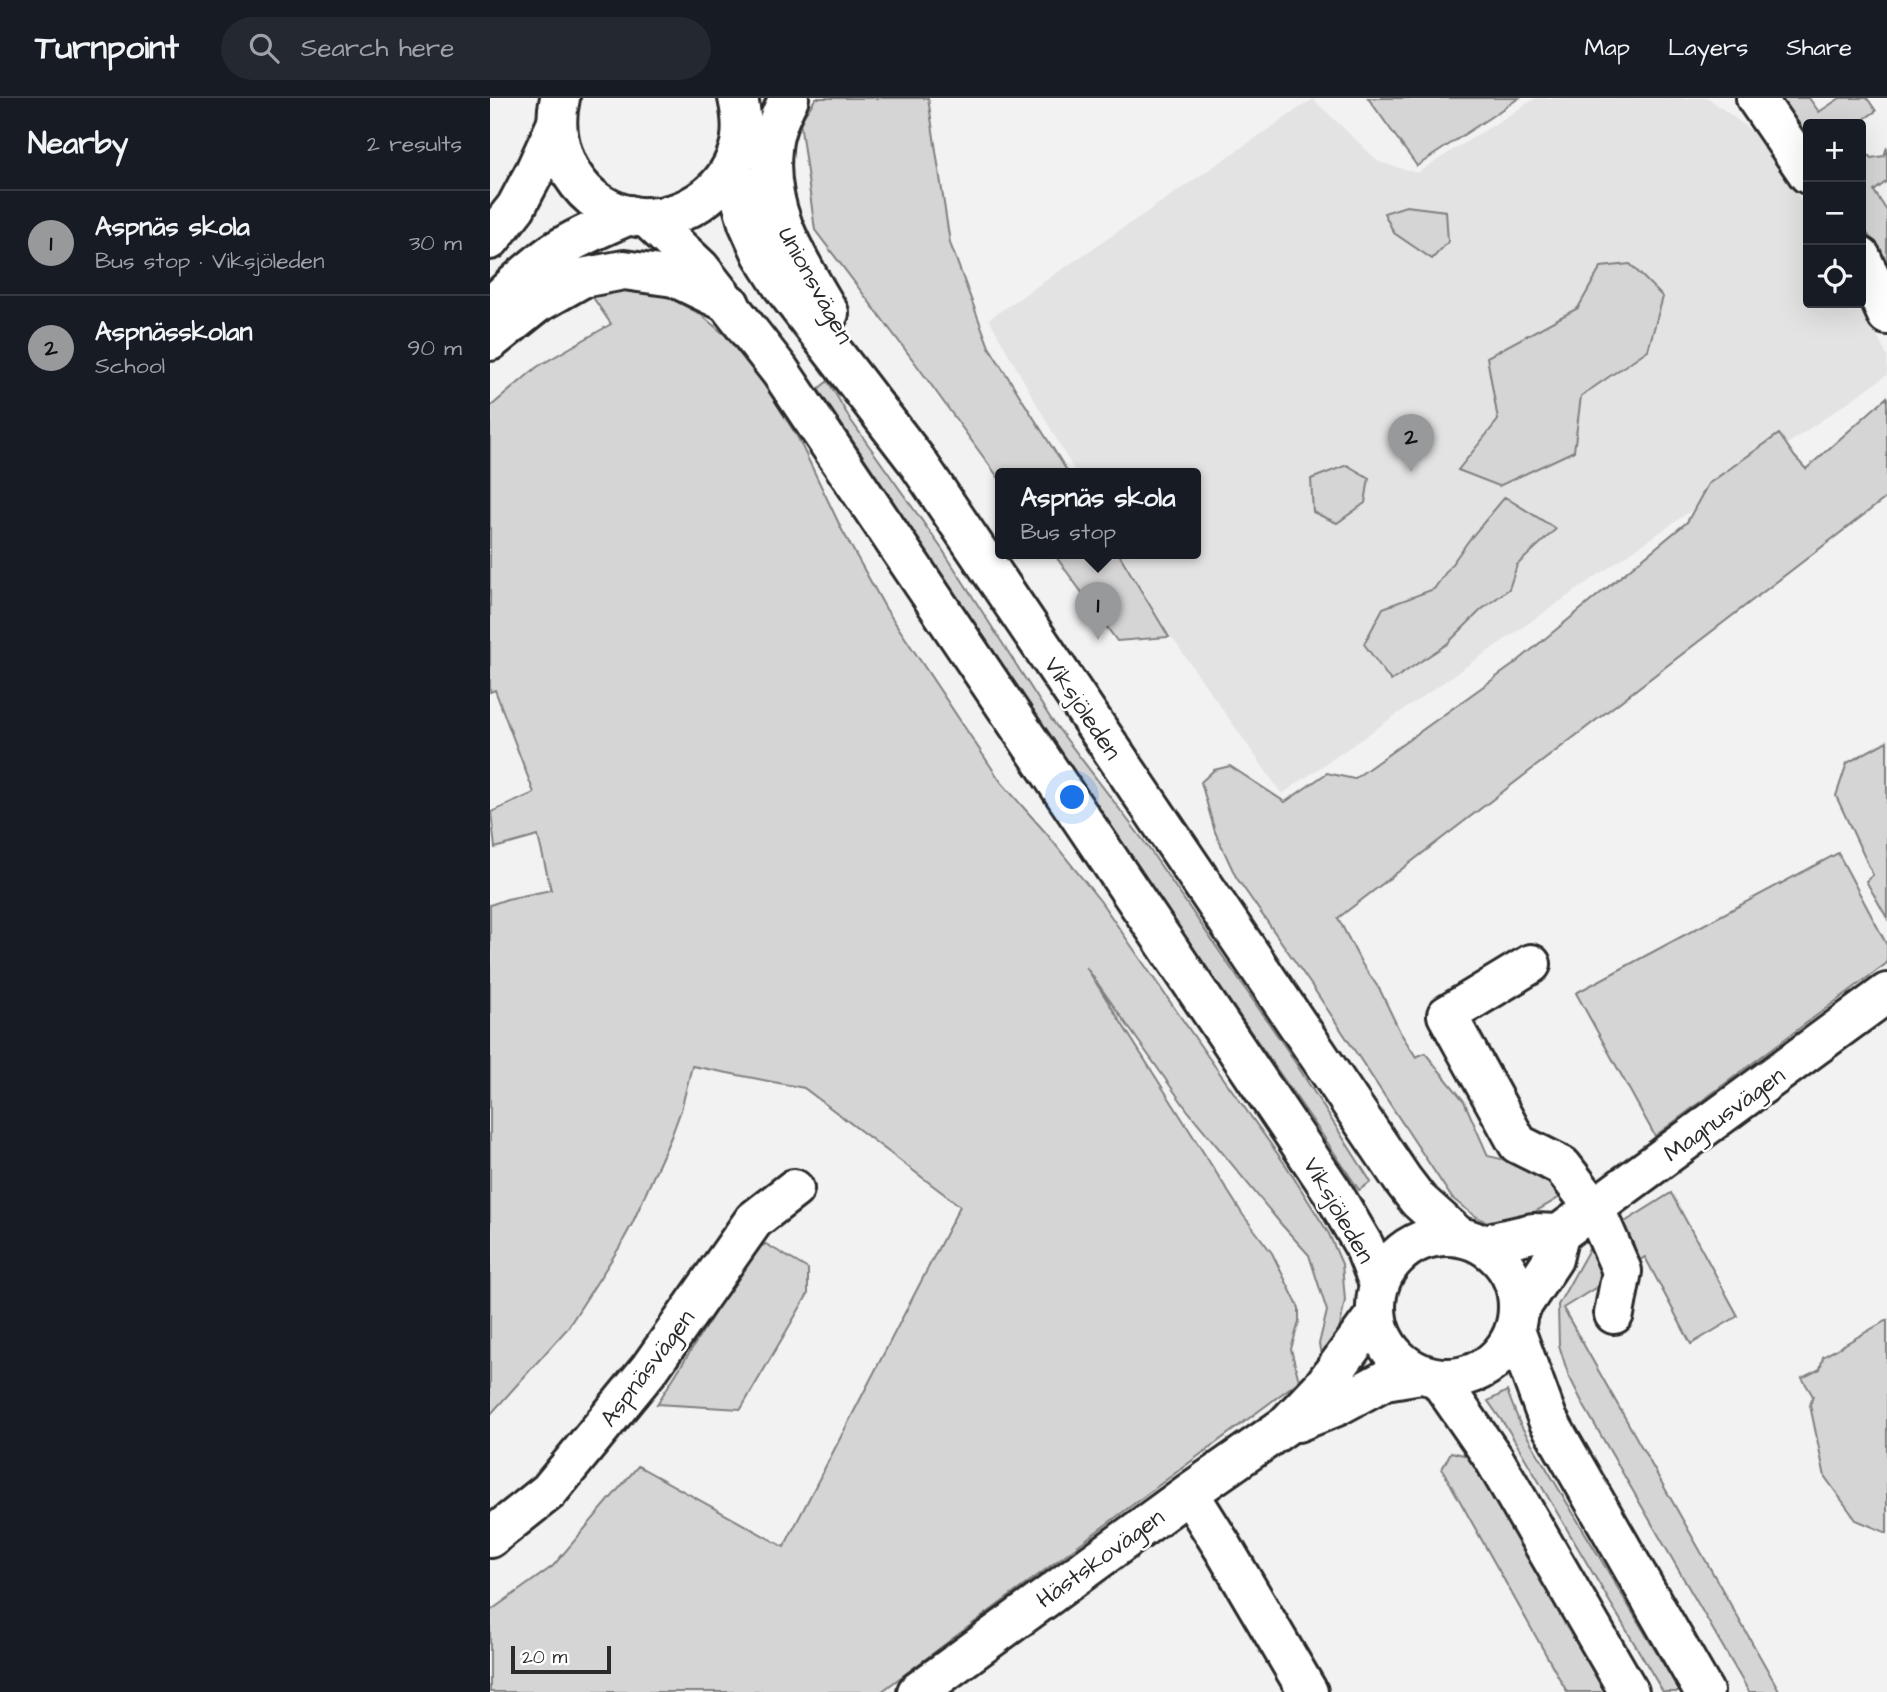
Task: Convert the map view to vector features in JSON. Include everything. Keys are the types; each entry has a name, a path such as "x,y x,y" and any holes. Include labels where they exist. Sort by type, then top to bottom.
{"main road":[{"path":"490,308 518,280 577,239 637,216 672,215 696,205 717,189 732,167 739,150 742,133 738,98"},
{"name":"Unionsvägen","path":"789,98 779,119 772,148 771,175 776,211 804,270 916,460"},
{"path":"1756,98 1803,167"},
{"path":"490,240 516,207 535,171 557,107"},
{"name":"Viksjöleden","path":"557,107 559,144 565,164 576,182 591,197 609,208 637,216 700,268 788,382 1332,1191 1364,1246 1377,1299"},
{"name":"Viksjöleden","path":"732,167 748,223 762,254 781,285 916,460 1402,1179 1418,1200 1470,1240"},
{"path":"1866,268 1887,315"},
{"name":"Viksjöleden","path":"490,341 536,304 582,278 624,270 674,277 730,304"},
{"path":"1531,964 1447,1015 1518,1144 1562,1166 1595,1209 1622,1271 1614,1314"},
{"name":"Magnusvägen","path":"1559,1234 1887,993"},
{"name":"Aspnäsvägen","path":"490,1538 549,1492 650,1368 754,1220 794,1189"},
{"path":"1430,1376 1458,1377 1476,1372 1493,1362 1506,1348 1517,1320 1553,1259 1559,1234 1533,1233 1470,1240 1437,1236 1418,1241 1401,1252 1388,1266 1377,1299 1384,1339 1399,1360 1430,1376 1494,1459 1629,1692"},
{"path":"1470,1240 1504,1263 1516,1288 1517,1320 1548,1420 1704,1692"},
{"name":"Hästskovägen","path":"917,1692 1285,1426 1324,1385 1377,1299"},
{"name":"Hästskovägen","path":"1285,1426 1337,1406 1385,1380 1430,1376"},
{"path":"1189,1493 1308,1692"}],"shaded area":[{"path":"816,98 928,98 950,243 989,347 1065,468 995,468 995,473 815,230 800,122"},
{"path":"1368,98 1519,98 1417,166"},
{"path":"1536,98 1708,98 1760,137 1803,203 1803,308 1863,308 1887,356 1887,375 1282,794 1168,632 1124,559 1201,559 1201,468 1073,468 989,319 1313,99 1379,162 1417,173"},
{"path":"1775,98 1809,98 1819,112 1840,98 1867,98 1876,111 1864,119 1803,119 1803,134"},
{"path":"1887,147 1887,181 1874,191 1887,211 1887,263 1866,232 1866,153 1871,158 1884,156"},
{"path":"1406,206 1446,211 1448,242 1432,259 1394,233 1384,213"},
{"path":"1630,264 1663,297 1648,350 1581,396 1574,451 1499,486 1458,470 1498,420 1487,357 1578,308 1601,267"},
{"path":"629,289 659,292 700,314 725,335 766,387 798,438 842,530 886,609 1001,782 1101,902 1287,1167 1329,1234 1342,1264 1345,1300 1339,1332 1322,1360 1319,1344 1327,1311 1309,1255 1188,1111 1086,967 1243,1215 1272,1253 1299,1308 1299,1322 1291,1349 1299,1381 881,1692 490,1692 490,1611 553,1566 638,1466 784,1547 960,1206 804,1088 692,1066 671,1137 619,1248 567,1329 490,1415 490,905 551,890 538,836 495,848 491,812 534,793 495,690 490,692 490,407 537,367 611,324 590,293"},
{"path":"828,381 850,419 942,549 1051,719 1143,840 1288,1051 1371,1182 1359,1190 1132,861 818,389"},
{"path":"1887,397 1887,497 1338,918 1416,1057 1425,1053 1464,1101 1488,1156 1561,1173 1572,1190 1514,1222 1499,1226 1486,1222 1452,1198 1312,986 1236,877 1215,832 1201,782 1214,770 1230,766 1285,802 1327,773 1354,779 1513,665 1687,522 1708,484 1779,434 1806,469"},
{"path":"1347,465 1369,478 1365,503 1337,523 1313,512 1311,479"},
{"path":"1505,497 1556,529 1517,565 1509,589 1481,610 1447,644 1391,681 1364,644 1383,608 1434,589 1469,540"},
{"path":"1058,559 1122,559 1169,637 1117,641"},
{"path":"1887,741 1887,918 1866,881 1873,875 1836,796 1847,763"},
{"path":"1838,853 1887,945 1887,963 1655,1136 1576,993"},
{"path":"1671,1193 1738,1316 1691,1344 1645,1257 1563,1308 1780,1692 1749,1692 1584,1406 1568,1374 1559,1345 1558,1305 1593,1242"},
{"path":"766,1244 808,1269 808,1294 741,1409 657,1404 715,1312 746,1253"},
{"path":"1887,1320 1887,1533 1856,1520 1825,1477 1810,1405 1813,1396 1802,1378 1820,1369 1823,1357"},
{"path":"1507,1391 1520,1424 1680,1692 1663,1692 1509,1431 1488,1401"},
{"path":"1451,1452 1468,1456 1607,1692 1567,1692 1442,1469"}],"place":[{"name":"Aspnässkolan","path":"1411,472"},
{"name":"Aspnäs skola","path":"1098,640"}]}
